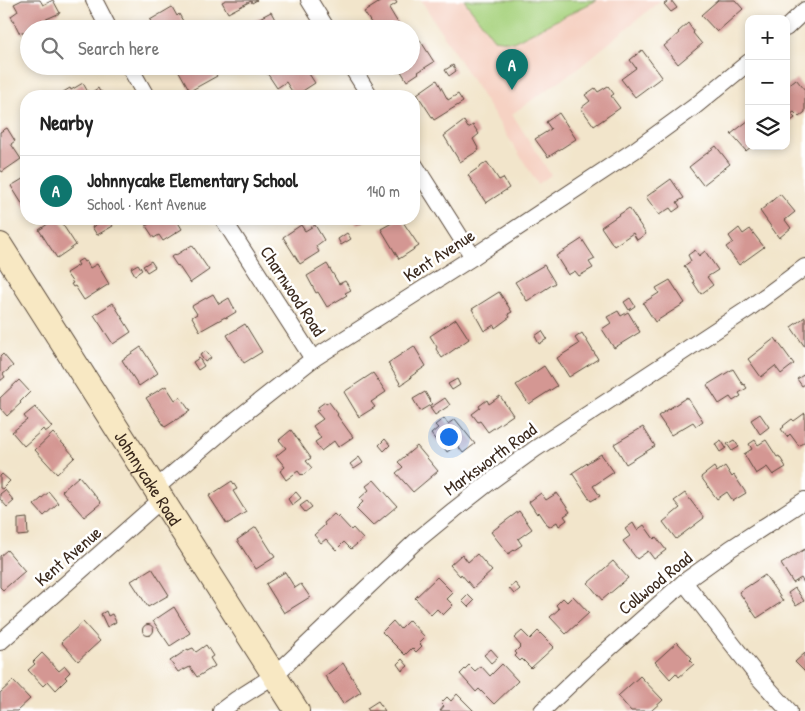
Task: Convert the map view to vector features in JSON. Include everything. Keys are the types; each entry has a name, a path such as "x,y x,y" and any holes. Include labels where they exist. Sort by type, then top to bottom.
{"main road":[{"name":"Johnnycake Road","path":"0,245 298,711"}],"street":[{"path":"94,0 104,20"},
{"path":"309,0 321,20"},
{"path":"790,24 805,10"},
{"name":"Kent Avenue","path":"0,642 236,419 313,359 474,257 635,150 694,107 745,65"},
{"path":"134,75 143,90"},
{"path":"357,75 366,90"},
{"path":"420,173 474,257"},
{"name":"Charnwood Road","path":"227,225 313,359"},
{"name":"Marksworth Road","path":"221,711 275,675 415,542 454,510 535,449 748,309 805,267"},
{"name":"Collwood Road","path":"542,711 684,582 730,549 805,500"},
{"path":"684,582 758,677 789,711"}],"shaded area":[{"path":"421,0 661,0 581,66 512,114 551,175 538,184"}],"green space":[{"path":"464,0 597,0 513,42 494,39"}],"building":[{"path":"22,0 40,0 43,5 53,0 60,13 44,20 20,20 20,34 11,16 18,11 14,4"},
{"path":"226,0 257,0 252,3 251,1 228,13 222,2"},
{"path":"383,0 395,0 397,3 389,8 396,20 369,20 364,12"},
{"path":"670,0 677,8 671,12 664,4"},
{"path":"718,0 735,0 743,9 717,32 701,15"},
{"path":"172,7 177,16 179,14 182,20 150,20"},
{"path":"271,12 275,20 256,20"},
{"path":"688,23 702,44 678,64 664,46"},
{"path":"420,40 434,62 420,71"},
{"path":"642,50 662,77 635,97 621,79 636,68 630,60"},
{"path":"453,65 456,71 449,76 445,70"},
{"path":"181,75 217,76 192,90 189,90"},
{"path":"268,75 310,75 315,83 304,90 291,90 286,82 277,88"},
{"path":"403,75 416,75 407,81"},
{"path":"796,79 805,90 805,112 799,117 794,112 791,114 795,118 791,121 790,120 790,84"},
{"path":"437,80 448,100 458,94 463,102 434,120 420,99 420,92"},
{"path":"83,83 87,90 71,90"},
{"path":"608,86 614,94 611,96 620,108 594,126 581,108 590,101 585,95 595,88 598,92"},
{"path":"559,113 576,139 548,157 535,139 551,129 546,122"},
{"path":"464,121 468,128 473,125 479,134 473,139 479,150 460,162 444,136"},
{"path":"745,123 745,150 731,134"},
{"path":"7,128 15,141 11,144 20,158 20,160 2,172 0,169 0,132"},
{"path":"716,146 730,164 703,185 689,167"},
{"path":"487,162 499,180 503,178 509,188 486,203 468,175"},
{"path":"671,179 684,198 677,202 680,207 673,212 670,208 659,215 646,197"},
{"path":"20,181 20,200 11,186"},
{"path":"780,194 795,212 785,220 791,228 779,238 760,211"},
{"path":"629,208 646,234 637,240 633,233 614,246 601,227"},
{"path":"46,225 63,225 76,245 57,258 39,230"},
{"path":"96,225 113,226 97,235 92,227"},
{"path":"180,225 182,229 163,241 159,235 154,238 146,226"},
{"path":"301,225 305,231 315,225 324,240 316,246 319,252 300,264 283,237"},
{"path":"388,225 405,225 419,246 399,259 381,229"},
{"path":"739,228 743,234 750,229 764,247 739,265 726,247 733,242 729,236"},
{"path":"347,233 351,239 341,245 338,239"},
{"path":"582,239 595,259 589,262 593,268 579,276 575,271 568,275 556,256"},
{"path":"192,245 209,270 190,283 171,257"},
{"path":"695,250 699,256 705,251 718,270 707,277 713,285 701,294 684,266 691,261 688,255"},
{"path":"82,259 84,262 86,261 90,268 97,264 109,284 84,300 75,286 73,287 71,284 73,283 66,273 79,265 77,262"},
{"path":"151,261 155,267 147,272 143,266"},
{"path":"138,264 142,270 135,275 131,268"},
{"path":"327,264 339,284 345,281 351,290 345,293 347,295 327,307 318,292 316,293 307,276"},
{"path":"544,265 555,283 527,301 515,282"},
{"path":"670,280 685,303 655,322 643,303 659,293 656,288"},
{"path":"499,292 512,312 508,314 510,317 495,328 494,325 484,331 472,309"},
{"path":"213,294 219,304 229,298 236,312 200,331 192,317 197,314 192,306"},
{"path":"630,298 635,306 629,310 624,302"},
{"path":"113,303 131,332 113,344 94,315"},
{"path":"618,311 621,316 628,312 640,332 614,348 602,329 611,323 607,317"},
{"path":"805,317 805,347 791,327"},
{"path":"456,319 469,339 442,358 430,336"},
{"path":"245,324 262,352 244,363 227,335"},
{"path":"542,331 547,339 539,344 535,336"},
{"path":"582,333 598,359 569,377 557,358 579,344 575,338"},
{"path":"775,338 794,364 781,374 775,366 761,377 748,359"},
{"path":"414,346 426,366 401,385 388,363"},
{"path":"141,347 158,373 139,386 122,360"},
{"path":"206,351 211,358 205,362 200,355"},
{"path":"3,354 13,366 3,374 5,377 0,381 0,357"},
{"path":"199,358 204,366 198,370 193,362"},
{"path":"544,366 557,386 529,404 516,385"},
{"path":"733,369 747,388 739,393 741,396 733,401 730,397 719,404 707,385"},
{"path":"373,373 386,392 371,402 375,407 359,417 344,392"},
{"path":"805,374 805,384 802,386 797,379"},
{"path":"457,379 460,385 452,390 448,384"},
{"path":"19,380 30,392 7,416 0,408 0,398"},
{"path":"166,386 175,400 180,397 190,411 165,427 146,398"},
{"path":"425,392 432,404 420,411 413,399"},
{"path":"500,396 513,415 488,432 472,414 487,400 489,404"},
{"path":"687,397 703,421 696,426 693,422 671,435 658,416"},
{"path":"445,398 450,405 435,415 430,408"},
{"path":"325,402 326,404 329,402 353,437 338,447 334,441 321,451 315,442 321,438 313,426 323,419 316,411"},
{"path":"35,407 52,427 45,432 43,429 24,446 12,432 27,420 24,416"},
{"path":"805,413 805,441 799,446 790,434 787,437 781,429 792,419 794,421"},
{"path":"760,414 769,427 760,434 751,420"},
{"path":"444,418 448,424 455,419 475,444 463,453 457,445 447,452 440,441 438,443 431,434 438,428 435,425"},
{"path":"643,427 655,446 626,464 614,444"},
{"path":"291,430 311,458 306,461 312,468 303,475 298,471 286,480 280,471 285,467 276,456 286,448 279,440"},
{"path":"53,433 75,457 57,474 35,450"},
{"path":"385,439 390,445 384,451 379,445"},
{"path":"721,440 726,448 720,452 715,444"},
{"path":"734,440 739,447 732,451 727,444"},
{"path":"755,440 758,445 766,440 786,467 773,475 767,467 756,474 744,454 752,449 749,444"},
{"path":"417,446 438,471 413,492 396,473 403,467 398,462"},
{"path":"601,454 614,472 593,486 600,496 591,501 572,473"},
{"path":"359,457 363,463 354,469 350,464"},
{"path":"725,466 732,477 734,475 746,493 733,501 727,492 717,499 701,477 714,467 717,472"},
{"path":"2,474 10,481 2,489 0,488 0,476"},
{"path":"79,476 101,503 84,517 62,491"},
{"path":"374,480 397,506 373,526 356,509 363,502 360,498 369,490 366,486"},
{"path":"232,481 237,489 233,491 246,512 227,524 209,496"},
{"path":"5,490 14,501 7,507 0,499 0,494"},
{"path":"49,492 58,503 44,516 34,505"},
{"path":"296,492 301,498 292,505 288,499"},
{"path":"541,493 546,500 557,493 570,512 564,516 567,520 559,526 557,522 549,527 539,512 537,514 529,502"},
{"path":"685,493 704,518 676,539 663,522 680,508 674,501"},
{"path":"307,501 312,507 305,512 300,506"},
{"path":"519,511 532,529 518,539 522,545 508,554 491,532"},
{"path":"334,514 351,530 353,528 363,539 351,549 344,542 336,550 326,539 321,543 314,535"},
{"path":"27,518 28,535 18,536 18,519"},
{"path":"633,523 637,530 644,525 654,539 656,537 666,550 654,559 648,551 637,559 623,541 630,536 625,529"},
{"path":"256,527 275,557 256,569 237,540"},
{"path":"805,549 805,582 801,578 793,583 781,564"},
{"path":"7,550 25,571 3,590 0,587 0,556"},
{"path":"462,554 468,562 477,554 492,571 473,588 450,565"},
{"path":"613,561 628,578 602,600 588,583"},
{"path":"152,568 169,595 148,607 131,581"},
{"path":"285,572 295,588 301,584 310,597 284,613 266,584"},
{"path":"765,575 783,601 757,618 739,592"},
{"path":"437,577 453,593 447,599 453,605 443,615 437,609 431,615 415,598"},
{"path":"515,583 520,589 514,594 509,588"},
{"path":"795,588 804,601 796,606 788,593"},
{"path":"468,595 474,601 468,607 462,601"},
{"path":"573,596 589,613 566,634 550,617 559,609 556,605 563,598 567,602"},
{"path":"174,607 190,633 170,646 153,621"},
{"path":"106,611 108,616 112,614 116,622 107,627 101,614"},
{"path":"409,620 425,637 419,643 422,646 416,652 412,648 405,655 382,632 393,621 400,629"},
{"path":"83,622 100,641 78,661 61,642"},
{"path":"146,625 150,625 153,630 152,634 146,635 143,632 143,628"},
{"path":"522,631 530,639 538,631 554,647 531,668 522,659 520,661 515,656 517,654 515,652 521,646 514,638"},
{"path":"677,642 692,658 690,660 694,664 679,677 676,673 670,679 655,662"},
{"path":"206,645 213,656 210,658 215,666 197,677 190,667 178,672 170,661 188,649 193,648 196,652"},
{"path":"491,649 498,657 491,663 484,655"},
{"path":"42,653 59,671 65,666 70,672 65,677 67,679 56,690 48,681 43,686 28,670 35,664 33,662"},
{"path":"805,653 805,672 795,662"},
{"path":"402,659 408,666 402,671 397,664"},
{"path":"343,663 361,692 343,704 325,676"},
{"path":"502,664 518,681 494,704 479,689 476,692 460,674 469,665 475,671 481,666 490,676"},
{"path":"640,676 663,700 651,711 631,711 618,696"},
{"path":"13,681 30,699 17,711 0,711 0,693"},
{"path":"457,694 474,711 440,711 444,706 441,703 447,697 451,701"},
{"path":"378,701 385,711 369,711 367,708"}],"place":[{"name":"Johnnycake Elementary School","path":"512,90"}]}
